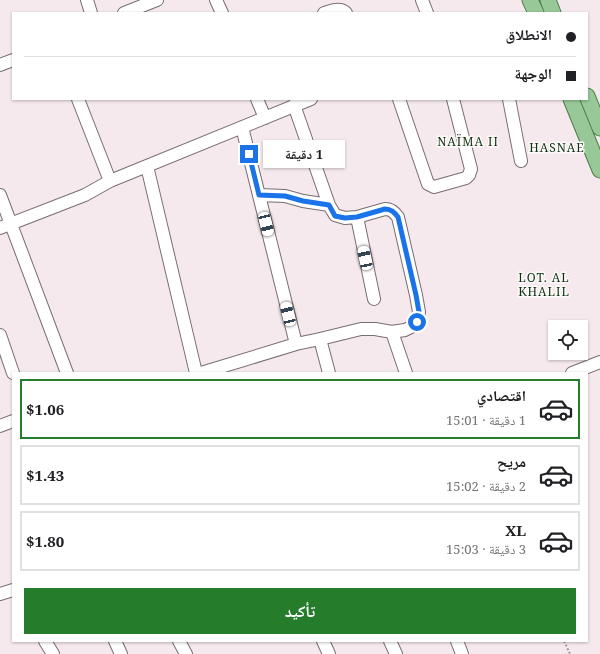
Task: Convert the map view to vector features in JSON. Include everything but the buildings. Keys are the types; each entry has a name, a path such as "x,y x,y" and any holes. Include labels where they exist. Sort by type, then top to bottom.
{"main road":[{"path":"530,0 536,12"},
{"path":"548,0 553,12"},
{"path":"588,98 600,128"},
{"path":"571,100 600,170"}],"street":[{"path":"87,0 92,12"},
{"path":"216,0 222,12"},
{"path":"422,0 427,12"},
{"path":"128,12 155,5"},
{"path":"328,12 338,9 345,12"},
{"path":"0,66 12,60"},
{"path":"78,100 110,182"},
{"path":"257,100 265,118"},
{"path":"6,226 85,195 147,166 308,100"},
{"path":"400,100 428,184 434,187 466,178 471,170 453,100"},
{"path":"509,100 521,161"},
{"path":"204,372 296,344 361,330 375,329 392,332 404,330 412,327 417,322 419,312 416,295 398,217 389,209 357,217 345,218 335,216 329,205 294,105"},
{"path":"242,127 296,344"},
{"path":"147,166 196,372"},
{"path":"0,195 6,226 67,372"},
{"path":"259,195 285,196 303,201 329,205"},
{"path":"357,217 374,299"},
{"path":"392,332 406,372"},
{"path":"0,335 13,372"},
{"path":"320,339 329,372"},
{"path":"575,372 600,362"},
{"path":"0,426 12,421"},
{"path":"0,594 12,590"},
{"path":"47,642 53,654"},
{"path":"115,642 121,654"},
{"path":"180,642 186,654"},
{"path":"323,642 329,654"},
{"path":"390,642 396,654"},
{"path":"457,642 462,654"}],"path":[{"path":"564,642 570,654"}],"district":[{"name":"NAÏMA II","path":"468,142"},
{"name":"HASNAE","path":"557,148"},
{"name":"LOT. AL KHALIL","path":"544,285"}],"route":[{"path":"249,154 259,195 285,196 303,201 329,205 335,216 345,218 357,217 385,209 389,209 395,213 398,217 416,295 419,312 417,322"}]}
